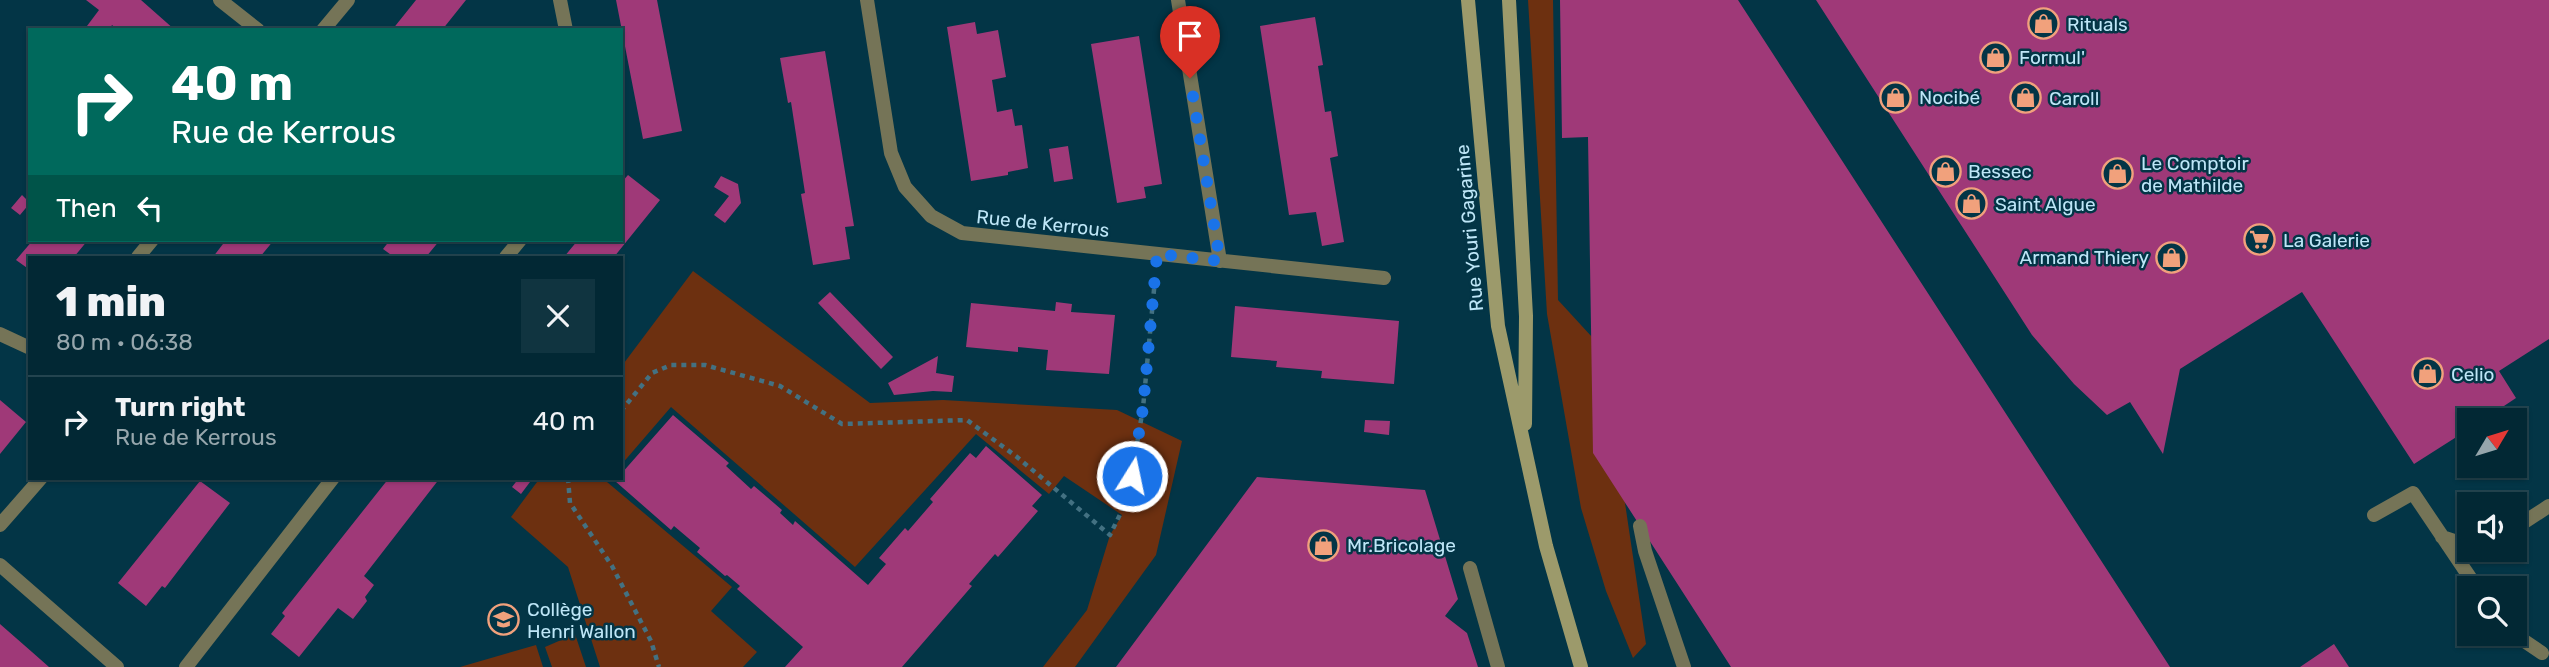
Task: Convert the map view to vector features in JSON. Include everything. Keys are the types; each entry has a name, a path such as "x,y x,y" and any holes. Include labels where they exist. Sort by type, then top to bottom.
{"street":[{"path":"220,0 255,28"},
{"path":"325,28 348,0"},
{"path":"560,0 566,28"},
{"name":"Rue de Kerrous","path":"867,0 891,153 905,187 931,216 962,233 1384,278"},
{"path":"1178,0 1220,261"},
{"name":"Rue Youri Gagarine","path":"1468,0 1498,326 1546,546 1581,667"},
{"name":"Rue Youri Gagarine","path":"1509,0 1526,316 1525,450"},
{"path":"139,256 150,242"},
{"path":"507,256 518,242"},
{"path":"0,334 28,347"},
{"path":"0,525 39,480"},
{"path":"186,667 332,480"},
{"path":"2374,515 2413,493 2469,576"},
{"path":"2527,520 2549,506"},
{"path":"1640,526 1645,551 1684,667"},
{"path":"2442,537 2457,543"},
{"path":"0,565 117,667"},
{"path":"1471,568 1498,667"},
{"path":"2527,643 2542,653"}],"path":[{"path":"623,409 652,373 671,365 705,365 780,386 842,424 967,420 1017,457 1110,535 1128,498 1141,421 1157,254"},
{"path":"568,480 570,503 612,565 651,641 659,667"}],"shaded area":[{"path":"1528,0 1553,0 1558,300 1592,337 1625,503 1646,644 1633,658 1606,591 1581,508 1547,314"},
{"path":"693,271 870,403 943,400 1117,410 1182,441 1156,555 1075,667 1043,667 1087,610 1110,535 1122,515 1064,476 1049,494 976,434 855,567 671,407 623,463 623,364"},
{"path":"539,480 608,480 607,482 732,587 711,611 757,652 743,667 600,667 568,567 511,517"},
{"path":"575,634 586,667 552,667 545,647"},
{"path":"536,645 543,667 460,667"}],"building":[{"path":"86,0 141,0 173,28 116,28 112,25 110,28 86,28 99,10"},
{"path":"416,0 466,0 444,28 394,28"},
{"path":"616,0 657,0 682,131 643,139"},
{"path":"1560,0 1738,0 2170,667 1731,667 1593,453 1588,137 1562,138"},
{"name":"La Galerie","path":"1816,0 2549,0 2549,339 2499,371 2516,398 2501,408 2457,408 2457,437 2414,464 2302,292 2180,369 2163,454 2130,402 2107,415 2074,384 2032,335"},
{"path":"1315,17 1323,65 1318,66 1325,112 1331,111 1338,156 1330,158 1344,242 1322,246 1316,212 1289,215 1260,26"},
{"path":"975,22 977,34 998,30 1006,77 992,80 997,112 1012,109 1015,126 1022,125 1028,168 1008,172 1008,175 971,181 947,27"},
{"path":"1139,36 1162,184 1144,187 1146,198 1117,203 1091,44"},
{"path":"825,51 854,226 845,227 850,259 813,265 801,194 805,193 791,102 788,103 780,58"},
{"path":"1068,146 1073,179 1054,182 1049,149"},
{"path":"628,175 660,200 615,256 565,256 576,242 623,242 623,181"},
{"path":"721,176 738,184 741,203 725,223 714,215 729,196 714,187"},
{"path":"22,195 28,201 28,205 20,215 11,208"},
{"path":"31,242 86,242 75,256 28,256 28,269 16,260"},
{"path":"224,242 272,242 261,256 214,256"},
{"path":"388,242 438,242 427,256 393,256 383,249"},
{"path":"830,292 893,357 881,369 818,303"},
{"path":"1056,302 1072,304 1071,312 1115,315 1109,374 1046,370 1048,350 1018,347 1018,352 966,347 971,303 1055,311"},
{"path":"1235,306 1399,321 1394,384 1321,378 1322,371 1276,367 1277,361 1231,357"},
{"path":"938,356 936,373 954,376 952,392 894,395 888,383"},
{"path":"0,400 26,422 0,454"},
{"path":"673,415 729,463 726,466 751,489 754,486 782,510 780,513 793,525 795,521 868,585 886,564 879,558 905,528 908,531 933,502 930,499 970,453 976,458 986,446 1042,495 1032,506 1038,511 998,557 995,554 969,584 972,586 902,667 785,667 803,647 737,589 740,586 697,552 700,548 674,526 671,530 615,481 623,480 623,472"},
{"path":"1365,420 1390,421 1389,435 1364,432"},
{"name":"Mr.Bricolage","path":"1257,477 1425,490 1458,599 1445,616 1467,633 1478,667 1116,667"},
{"path":"387,480 438,480 364,576 374,585 365,597 367,601 353,619 338,608 299,657 271,634 285,616 282,613"},
{"path":"517,480 532,480 521,494 512,487"},
{"path":"200,481 230,503 165,588 162,586 146,606 118,583"},
{"path":"0,624 32,652 49,667 0,667"},
{"path":"2334,644 2349,667 2300,667"}],"place":[{"name":"Rituals","path":"2044,24"},
{"name":"Formul'","path":"1996,57"},
{"name":"Nocibé","path":"1896,97"},
{"name":"Caroll","path":"2026,98"},
{"name":"Bessec","path":"1945,171"},
{"name":"Le Comptoir de Mathilde","path":"2118,174"},
{"name":"Saint Algue","path":"1972,204"},
{"name":"La Galerie","path":"2260,240"},
{"name":"Armand Thiery","path":"2172,257"},
{"name":"Celio","path":"2428,374"},
{"name":"Mr.Bricolage","path":"1324,545"},
{"name":"Collège Henri Wallon","path":"504,620"}],"route":[{"path":"1132,476 1143,408 1157,254 1220,261 1190,78"}]}
